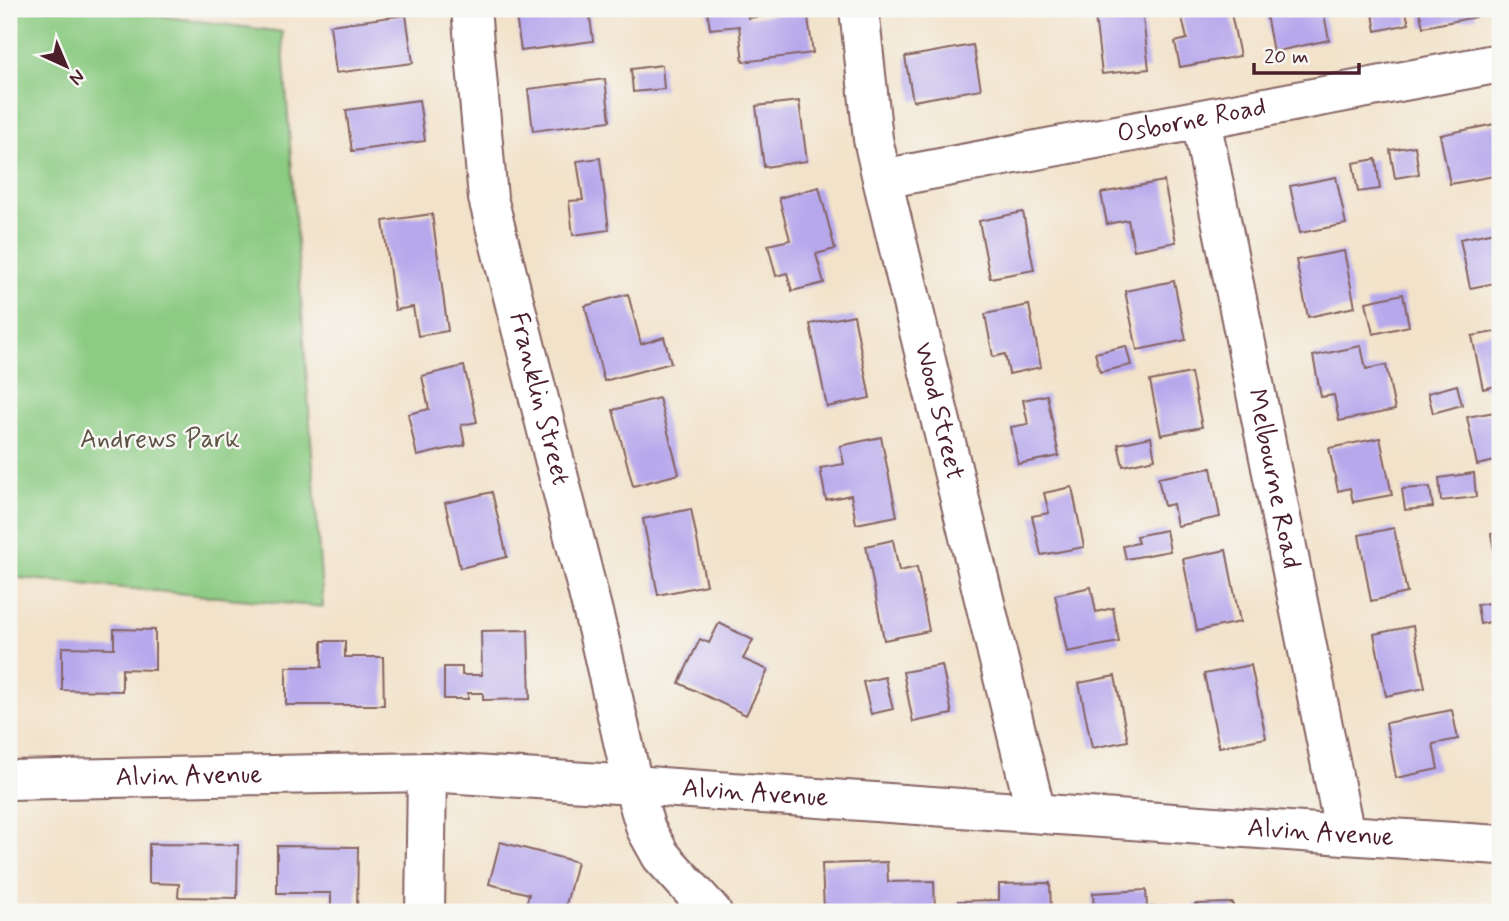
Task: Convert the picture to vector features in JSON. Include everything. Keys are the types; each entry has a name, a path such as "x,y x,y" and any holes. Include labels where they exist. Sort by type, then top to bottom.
{"street":[{"name":"Franklin Street","path":"471,9 488,198 634,785 646,829 661,856 712,912"},
{"name":"Wood Street","path":"859,9 873,139 1036,813"},
{"name":"Osborne Road","path":"882,179 1500,63"},
{"name":"Melbourne Road","path":"1201,120 1345,835"},
{"name":"Alvin Avenue","path":"9,780 426,772 1500,845"},
{"path":"425,912 426,772"}],"green space":[{"name":"Andrews Park","path":"9,9 106,9 282,32 323,607 9,577"}],"building":[{"path":"515,9 589,9 593,41 521,51"},
{"path":"707,9 747,9 748,18 807,10 813,53 743,62 739,26 710,29"},
{"path":"909,9 933,9 933,10 910,14"},
{"path":"1201,9 1230,9 1240,56 1180,67 1175,42 1187,39 1181,13"},
{"path":"1265,9 1323,9 1329,40 1273,52"},
{"path":"1372,9 1405,9 1409,24 1376,31"},
{"path":"1419,9 1475,9 1476,17 1423,27"},
{"path":"1142,10 1149,69 1102,74 1095,16"},
{"path":"406,15 413,63 336,73 330,25"},
{"path":"973,45 981,89 913,101 905,57"},
{"path":"662,65 664,89 633,92 631,69"},
{"path":"605,79 610,121 533,131 528,89"},
{"path":"419,100 425,141 352,151 346,110"},
{"path":"799,101 807,161 764,167 756,106"},
{"path":"1495,124 1500,149 1500,175 1450,184 1440,135"},
{"path":"1415,146 1419,174 1395,178 1390,150"},
{"path":"600,158 609,230 573,235 569,201 583,200 577,161"},
{"path":"1376,159 1380,189 1358,192 1353,163"},
{"path":"1336,177 1346,224 1300,233 1290,186"},
{"path":"1164,181 1176,242 1134,250 1128,220 1107,224 1101,193"},
{"path":"819,187 835,249 816,254 824,283 792,291 787,273 776,276 768,245 790,240 779,198"},
{"path":"1023,212 1034,270 990,278 979,221"},
{"path":"432,214 448,331 418,336 413,307 395,310 383,221"},
{"path":"1500,231 1500,282 1470,288 1460,239"},
{"path":"1344,251 1355,307 1308,317 1296,260"},
{"path":"1174,281 1186,340 1137,350 1125,291"},
{"path":"628,294 641,344 664,337 671,363 604,381 585,306"},
{"path":"1403,294 1409,326 1373,334 1366,302"},
{"path":"1029,305 1041,367 1009,374 1005,354 993,357 985,314"},
{"path":"854,315 870,398 827,407 810,324"},
{"path":"1500,331 1500,385 1483,389 1472,336"},
{"path":"1126,346 1131,365 1100,372 1095,353"},
{"path":"1361,346 1366,369 1386,365 1395,410 1339,421 1334,395 1321,397 1313,356"},
{"path":"464,366 477,422 461,425 465,445 417,456 408,414 429,409 422,376"},
{"path":"1191,373 1202,427 1161,435 1150,381"},
{"path":"1457,385 1462,405 1433,413 1428,393"},
{"path":"1047,395 1059,456 1018,464 1011,427 1028,424 1023,400"},
{"path":"659,398 679,474 633,486 613,410"},
{"path":"1500,411 1500,460 1477,465 1467,417"},
{"path":"881,437 897,516 856,524 851,495 826,500 820,468 844,464 840,446"},
{"path":"1151,437 1155,459 1123,466 1118,444"},
{"path":"1380,438 1392,495 1353,502 1350,488 1338,491 1329,448"},
{"path":"1211,468 1220,517 1177,526 1173,504 1164,506 1158,478"},
{"path":"1474,473 1476,497 1441,501 1439,478"},
{"path":"1072,487 1084,547 1041,555 1032,516 1049,513 1044,493"},
{"path":"1430,487 1433,507 1405,510 1402,489"},
{"path":"492,492 507,557 460,568 445,503"},
{"path":"691,509 706,585 658,595 643,519"},
{"path":"1394,528 1407,593 1371,601 1359,535"},
{"path":"1166,530 1170,551 1126,559 1123,546 1138,543 1136,536"},
{"path":"1500,532 1500,576 1499,576 1491,534"},
{"path":"893,540 899,571 917,567 929,631 884,640 866,546"},
{"path":"1226,550 1240,622 1197,631 1183,559"},
{"path":"1091,587 1096,612 1113,608 1119,642 1067,652 1055,595"},
{"path":"1500,601 1500,620 1480,624 1477,605"},
{"path":"719,623 753,640 743,659 768,670 746,715 679,683 700,639 709,643"},
{"path":"1413,626 1425,688 1386,696 1374,634"},
{"path":"114,629 155,630 155,670 122,669 122,691 62,690 62,647 114,648"},
{"path":"528,630 530,699 483,700 483,693 468,693 468,699 444,699 444,667 462,667 462,675 482,675 481,631"},
{"path":"322,641 345,641 345,657 383,657 384,705 286,705 286,667 322,667"},
{"path":"942,665 952,714 913,722 903,672"},
{"path":"1251,665 1266,738 1219,747 1204,674"},
{"path":"1115,676 1128,741 1092,748 1079,683"},
{"path":"885,677 893,709 871,714 863,682"},
{"path":"1452,710 1458,739 1433,744 1438,769 1396,778 1386,723"},
{"path":"500,842 577,862 564,912 524,912 529,894 489,884"},
{"path":"149,844 238,845 237,898 178,897 179,884 149,883"},
{"path":"277,846 358,847 357,912 331,912 331,893 277,893"},
{"path":"9,858 13,858 13,900 9,900"},
{"path":"887,862 888,882 934,881 935,912 892,912 892,908 824,910 822,864"},
{"path":"1050,883 1051,912 958,912 958,901 999,900 999,884"},
{"path":"1146,890 1147,907 1173,906 1173,912 1094,912 1093,893"},
{"path":"1233,903 1233,912 1195,912 1195,904"}]}
